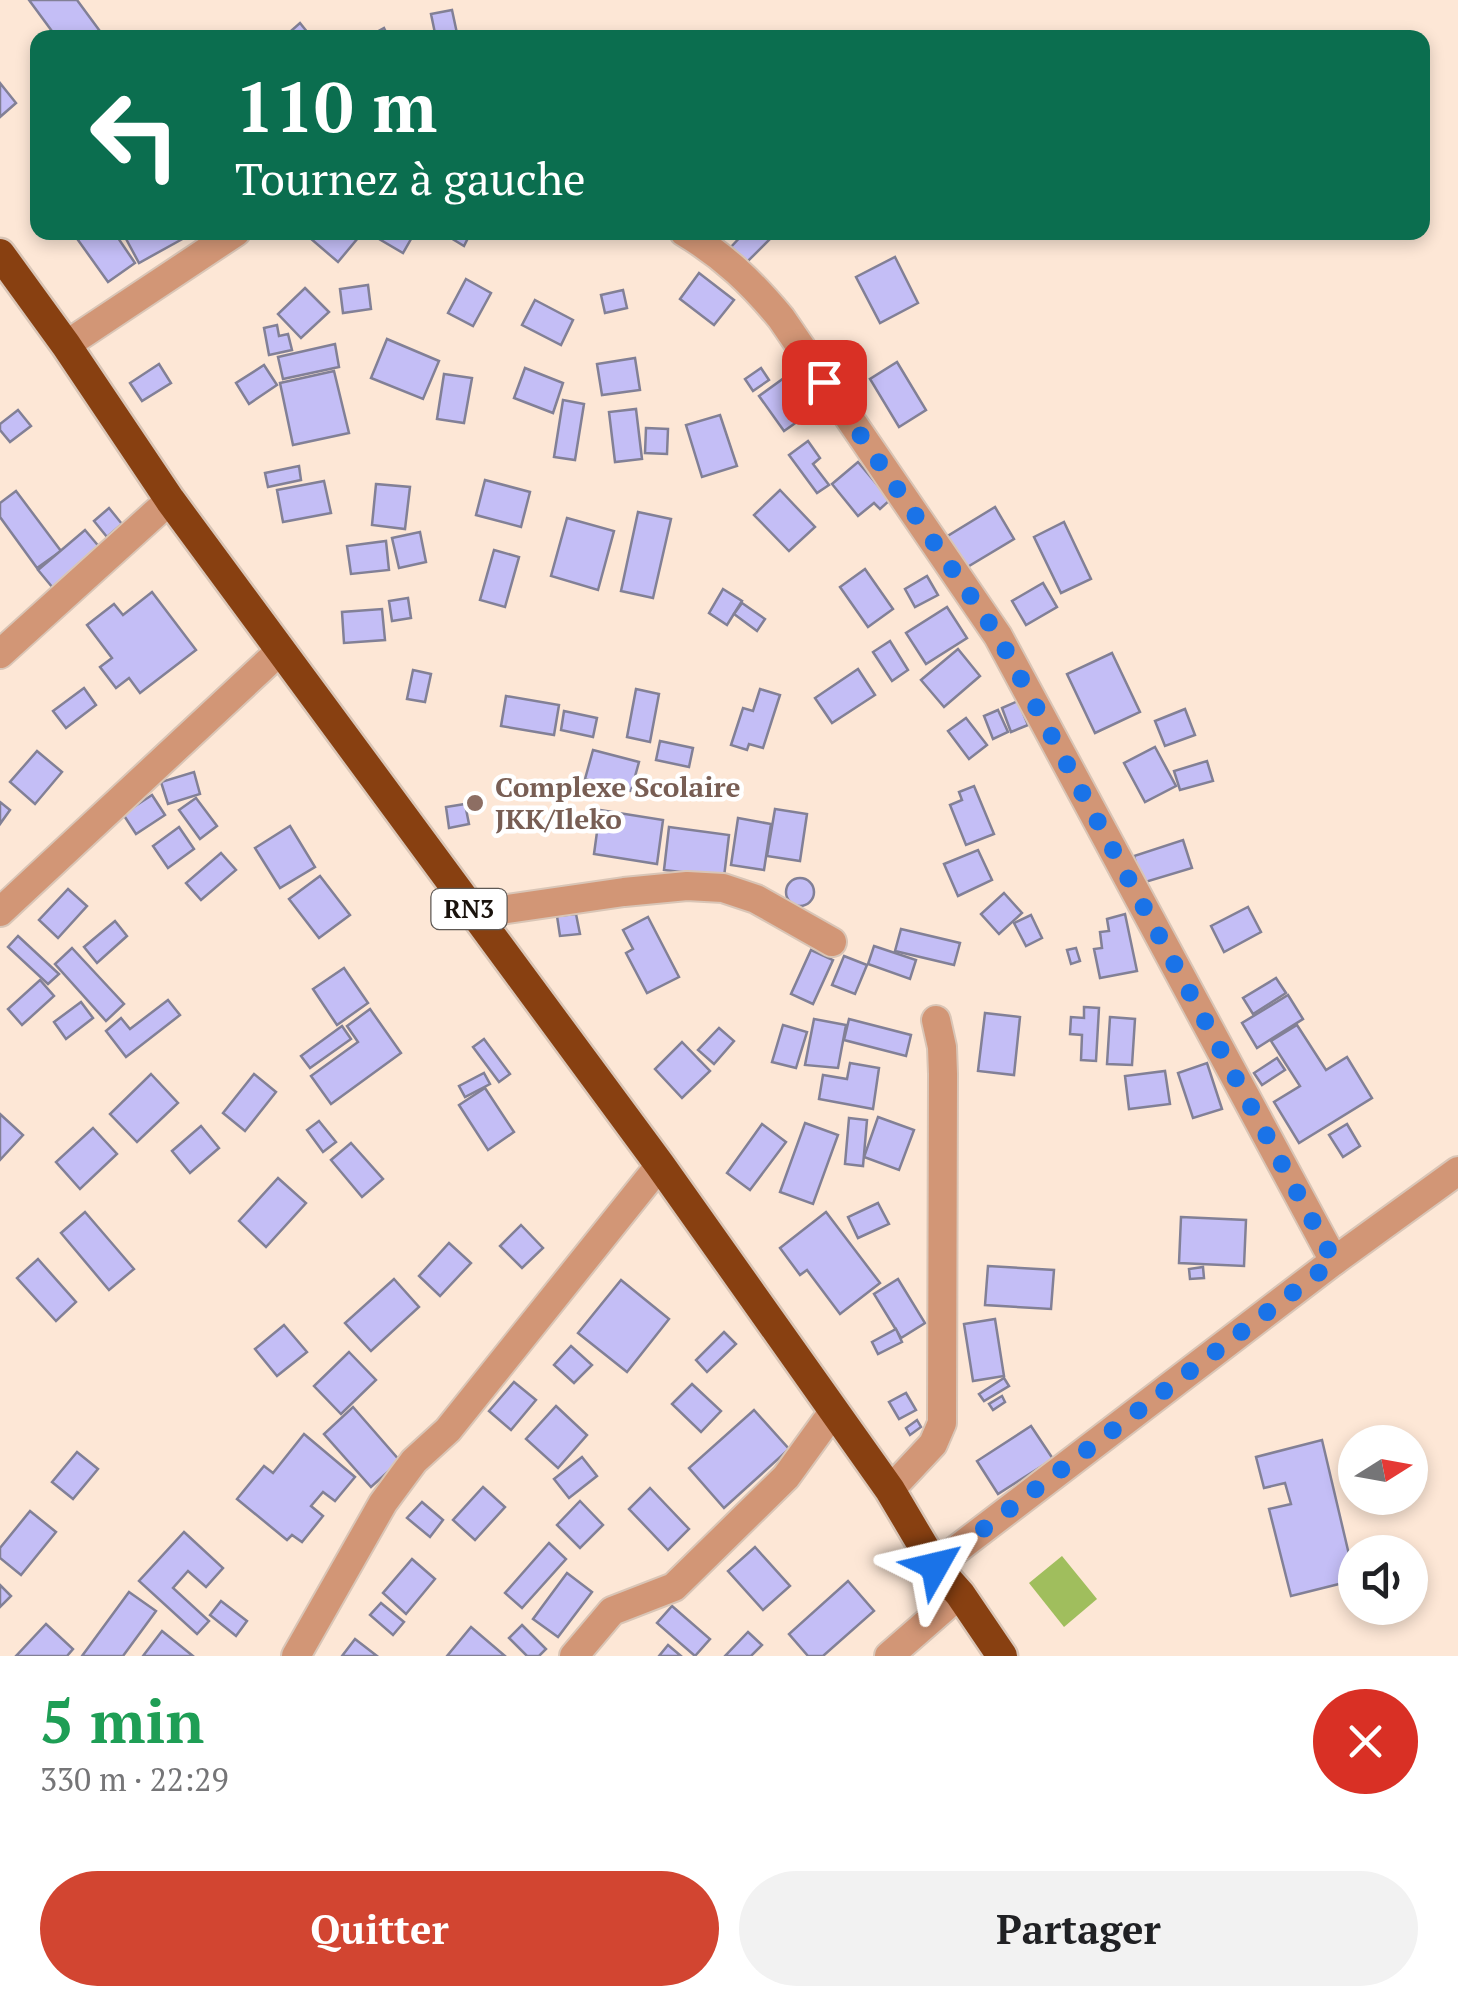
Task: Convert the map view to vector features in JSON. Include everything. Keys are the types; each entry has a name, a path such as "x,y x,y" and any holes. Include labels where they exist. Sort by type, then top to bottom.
{"highway":[{"name":"RN3","path":"0,254 170,500 660,1165 890,1490 935,1566 960,1594 1002,1656"}],"street":[{"path":"66,345 224,240"},
{"path":"697,240 747,278 781,318 998,636 1334,1261"},
{"path":"0,654 170,500"},
{"path":"0,912 280,651"},
{"path":"473,914 687,886 723,888 756,900 832,942"},
{"path":"505,954 518,906"},
{"path":"890,1490 933,1444 942,1423 942,1047 936,1020"},
{"path":"296,1656 403,1475 448,1430 660,1165"},
{"path":"935,1566 1458,1171"},
{"path":"574,1656 612,1611 674,1587 786,1478 833,1412"},
{"path":"889,1656 960,1594"}],"green space":[{"path":"1062,1556 1097,1599 1064,1627 1029,1583"}],"building":[{"path":"29,0 77,0 99,30 51,30"},
{"path":"452,10 456,30 434,30 431,14"},
{"path":"0,83 16,103 0,117"},
{"path":"78,240 119,240 135,263 108,282"},
{"path":"127,240 181,240 139,263"},
{"path":"312,240 356,240 338,262"},
{"path":"381,240 410,240 403,253"},
{"path":"738,240 769,240 746,263 731,247"},
{"path":"895,257 918,303 880,323 856,277"},
{"path":"699,273 734,300 714,325 680,299"},
{"path":"466,279 491,293 473,326 448,313"},
{"path":"368,285 371,309 343,313 340,289"},
{"path":"305,288 329,312 301,338 278,314"},
{"path":"623,290 627,308 605,313 601,295"},
{"path":"535,300 573,320 561,345 522,325"},
{"path":"277,325 279,336 288,334 292,350 269,355 264,328"},
{"path":"387,339 439,361 423,399 371,378"},
{"path":"335,344 339,367 283,379 278,357"},
{"path":"635,358 640,390 602,395 597,364"},
{"path":"897,362 926,410 899,427 870,379"},
{"path":"159,364 171,383 142,401 130,383"},
{"path":"264,365 277,385 249,404 236,383"},
{"path":"525,368 563,383 553,413 514,398"},
{"path":"761,368 769,380 753,391 745,379"},
{"path":"795,370 813,397 797,408 804,417 784,431 759,396"},
{"path":"334,371 349,433 293,445 280,383"},
{"path":"444,374 472,378 464,423 437,419"},
{"path":"563,400 584,404 575,460 554,457"},
{"path":"636,409 642,459 615,462 609,412"},
{"path":"18,410 31,426 10,442 0,424"},
{"path":"720,415 737,466 702,477 686,425"},
{"path":"646,428 668,429 667,454 645,453"},
{"path":"808,441 820,458 813,464 829,485 817,493 789,455"},
{"path":"858,462 890,500 880,509 874,503 858,516 832,484"},
{"path":"299,466 301,480 268,487 265,473"},
{"path":"485,480 530,492 521,527 476,515"},
{"path":"324,481 331,513 283,522 277,490"},
{"path":"376,484 410,487 405,529 372,525"},
{"path":"780,490 815,527 789,551 754,515"},
{"path":"16,491 61,551 37,568 0,517 0,503"},
{"path":"995,507 1014,539 964,569 946,537"},
{"path":"109,508 122,524 107,537 94,521"},
{"path":"638,512 671,519 653,598 621,591"},
{"path":"567,518 614,531 598,590 551,576"},
{"path":"1064,522 1091,579 1061,593 1034,537"},
{"path":"85,530 101,549 53,588 38,570"},
{"path":"420,532 426,562 399,568 392,538"},
{"path":"386,541 389,570 351,574 347,546"},
{"path":"494,550 519,557 505,607 480,600"},
{"path":"865,569 893,609 868,627 840,587"},
{"path":"927,576 938,595 915,607 905,589"},
{"path":"1043,583 1057,607 1026,625 1012,601"},
{"path":"723,589 742,601 727,625 709,613"},
{"path":"152,592 196,650 140,693 129,678 116,688 100,667 112,658 87,625 114,604 123,615"},
{"path":"408,598 411,618 392,621 389,601"},
{"path":"742,603 765,619 757,631 734,614"},
{"path":"947,607 967,638 926,664 906,633"},
{"path":"382,609 385,640 344,643 342,612"},
{"path":"890,641 908,670 892,681 873,652"},
{"path":"958,649 980,676 944,707 921,680"},
{"path":"1112,653 1140,712 1095,733 1067,674"},
{"path":"858,669 875,695 832,723 815,698"},
{"path":"413,670 431,674 425,702 407,699"},
{"path":"84,688 96,705 66,728 53,711"},
{"path":"636,689 659,694 650,742 627,737"},
{"path":"760,689 780,695 763,748 749,744 747,750 731,745 743,708 753,711"},
{"path":"506,696 559,705 554,735 501,726"},
{"path":"1018,701 1028,725 1011,732 1002,708"},
{"path":"1185,709 1195,735 1165,746 1155,721"},
{"path":"998,710 1008,732 993,739 984,716"},
{"path":"564,711 597,718 593,737 561,730"},
{"path":"966,718 987,745 969,759 948,731"},
{"path":"660,741 693,748 689,767 656,760"},
{"path":"1155,747 1176,786 1145,802 1124,763"},
{"path":"593,750 639,762 631,791 585,779"},
{"path":"37,751 62,772 35,804 10,782"},
{"path":"1207,761 1213,781 1180,790 1174,771"},
{"path":"194,772 200,794 168,804 161,782"},
{"path":"974,786 994,834 966,845 950,805 962,800 959,792"},
{"path":"152,795 165,815 136,834 123,814"},
{"path":"196,798 217,826 200,839 179,810"},
{"path":"0,802 10,810 0,824"},
{"path":"465,804 469,824 449,828 446,807"},
{"path":"775,809 807,814 800,861 767,856"},
{"path":"600,810 663,820 657,864 594,854"},
{"path":"738,818 771,824 764,870 731,865"},
{"path":"290,826 315,867 280,888 255,848"},
{"path":"179,827 194,849 168,868 153,846"},
{"path":"669,827 729,835 724,877 664,870"},
{"path":"1183,840 1192,868 1142,883 1134,856"},
{"path":"978,850 992,880 958,896 944,864"},
{"path":"221,853 236,870 201,900 186,883"},
{"path":"320,876 350,915 319,938 289,899"},
{"path":"800,878 810,882 814,892 810,902 800,906 790,902 786,892 790,882"},
{"path":"68,889 87,906 58,938 39,920"},
{"path":"1004,893 1022,913 999,934 981,914"},
{"path":"1248,907 1261,932 1224,952 1211,926"},
{"path":"576,914 580,934 560,936 557,916"},
{"path":"1125,914 1137,971 1100,978 1094,949 1102,948 1100,932 1109,931 1107,919"},
{"path":"1031,915 1042,938 1026,946 1014,923"},
{"path":"648,917 679,977 647,993 626,953 633,949 623,930"},
{"path":"115,921 127,936 97,963 84,947"},
{"path":"901,929 960,943 954,965 895,951"},
{"path":"18,936 59,974 48,984 8,947"},
{"path":"874,946 916,960 910,979 868,964"},
{"path":"72,948 124,1004 106,1021 55,964"},
{"path":"1076,948 1080,961 1071,964 1067,950"},
{"path":"811,950 833,960 813,1004 791,994"},
{"path":"844,956 867,965 855,994 832,985"},
{"path":"344,968 368,1003 337,1025 313,989"},
{"path":"1276,978 1286,993 1253,1014 1243,998"},
{"path":"40,980 54,996 22,1025 8,1009"},
{"path":"1288,995 1303,1019 1257,1048 1242,1023"},
{"path":"168,1000 180,1015 126,1057 106,1031 121,1018 130,1029"},
{"path":"81,1002 93,1018 66,1039 54,1022"},
{"path":"1084,1007 1099,1008 1096,1061 1081,1060 1082,1035 1070,1034 1071,1017 1084,1018"},
{"path":"370,1009 401,1053 331,1104 311,1076 358,1042 347,1026"},
{"path":"985,1013 1020,1017 1014,1075 978,1071"},
{"path":"1110,1017 1135,1019 1132,1065 1107,1064"},
{"path":"814,1019 846,1025 838,1068 805,1065"},
{"path":"849,1019 911,1035 906,1056 844,1040"},
{"path":"783,1025 807,1032 796,1068 772,1062"},
{"path":"1297,1025 1326,1070 1347,1057 1372,1098 1299,1143 1274,1102 1300,1086 1271,1041"},
{"path":"342,1026 351,1039 310,1068 301,1056"},
{"path":"719,1028 734,1041 714,1064 698,1050"},
{"path":"484,1039 510,1074 499,1082 473,1047"},
{"path":"682,1042 710,1071 682,1098 655,1069"},
{"path":"1277,1058 1285,1070 1262,1085 1254,1073"},
{"path":"850,1063 879,1068 873,1109 819,1099 823,1075 847,1079"},
{"path":"1207,1063 1222,1109 1193,1118 1178,1073"},
{"path":"1165,1071 1170,1104 1129,1109 1125,1076"},
{"path":"484,1073 490,1084 465,1097 459,1086"},
{"path":"151,1074 178,1103 137,1142 110,1114"},
{"path":"254,1074 276,1092 245,1131 223,1113"},
{"path":"485,1088 514,1132 488,1150 459,1105"},
{"path":"0,1114 23,1135 0,1160"},
{"path":"878,1117 914,1130 899,1170 864,1157"},
{"path":"849,1118 867,1120 863,1166 845,1164"},
{"path":"319,1121 336,1142 323,1152 307,1130"},
{"path":"805,1123 838,1135 813,1204 780,1192"},
{"path":"762,1124 786,1142 750,1190 727,1173"},
{"path":"1347,1124 1360,1146 1343,1157 1329,1135"},
{"path":"201,1126 219,1148 190,1173 172,1151"},
{"path":"93,1128 117,1154 80,1189 56,1162"},
{"path":"351,1143 383,1179 362,1197 331,1160"},
{"path":"278,1178 306,1203 266,1247 239,1221"},
{"path":"878,1203 889,1224 858,1238 848,1217"},
{"path":"85,1212 134,1269 109,1290 61,1233"},
{"path":"826,1212 880,1283 840,1314 807,1270 800,1275 780,1248"},
{"path":"1181,1217 1246,1220 1244,1266 1179,1263"},
{"path":"521,1225 543,1248 522,1268 500,1246"},
{"path":"449,1243 471,1263 440,1296 419,1276"},
{"path":"38,1259 76,1302 56,1321 17,1278"},
{"path":"988,1266 1054,1270 1051,1309 985,1305"},
{"path":"1203,1267 1204,1278 1190,1279 1189,1269"},
{"path":"394,1279 419,1307 371,1351 345,1323"},
{"path":"898,1279 925,1323 901,1338 874,1294"},
{"path":"621,1280 669,1319 627,1372 578,1333"},
{"path":"995,1319 1004,1376 973,1381 964,1324"},
{"path":"284,1325 307,1352 277,1376 255,1349"},
{"path":"896,1329 902,1342 878,1354 872,1342"},
{"path":"724,1332 736,1344 707,1372 696,1360"},
{"path":"571,1346 592,1365 574,1383 554,1365"},
{"path":"349,1352 376,1380 341,1414 314,1386"},
{"path":"1004,1378 1009,1386 984,1401 979,1394"},
{"path":"514,1382 536,1400 511,1430 489,1411"},
{"path":"692,1384 721,1411 701,1432 672,1404"},
{"path":"906,1393 916,1410 899,1419 889,1402"},
{"path":"1002,1396 1005,1402 993,1410 989,1404"},
{"path":"556,1406 587,1435 558,1468 526,1439"},
{"path":"353,1407 400,1461 371,1487 324,1434"},
{"path":"754,1410 789,1449 724,1508 689,1468"},
{"path":"917,1420 921,1427 910,1435 906,1428"},
{"path":"1031,1426 1053,1459 998,1494 977,1461"},
{"path":"304,1434 355,1477 335,1501 323,1492 311,1506 323,1516 302,1542 292,1535 287,1540 237,1499 264,1466 273,1473"},
{"path":"1322,1440 1344,1535 1338,1535 1338,1584 1291,1596 1269,1509 1291,1504 1285,1483 1264,1488 1256,1457"},
{"path":"77,1452 98,1469 73,1499 52,1482"},
{"path":"582,1457 597,1476 569,1498 554,1479"},
{"path":"483,1487 505,1507 475,1540 453,1520"},
{"path":"650,1488 689,1529 668,1550 629,1509"},
{"path":"580,1501 603,1525 580,1548 557,1525"},
{"path":"422,1502 443,1520 430,1537 407,1518"},
{"path":"30,1511 56,1532 21,1575 0,1558 0,1548"},
{"path":"184,1532 223,1568 206,1587 188,1571 173,1588 209,1621 197,1634 139,1581"},
{"path":"549,1543 566,1559 522,1608 505,1593"},
{"path":"755,1547 790,1586 763,1610 728,1571"},
{"path":"412,1559 435,1579 406,1614 383,1593"},
{"path":"567,1573 592,1592 558,1637 533,1619"},
{"path":"848,1581 874,1611 823,1656 808,1656 789,1634"},
{"path":"0,1585 11,1596 0,1607"},
{"path":"129,1592 156,1611 123,1656 82,1656"},
{"path":"221,1601 247,1621 236,1636 210,1615"},
{"path":"381,1603 404,1622 393,1635 370,1615"},
{"path":"672,1606 710,1639 695,1656 657,1623"},
{"path":"46,1624 73,1649 67,1656 16,1656"},
{"path":"522,1625 546,1649 539,1656 527,1656 509,1638"},
{"path":"471,1627 505,1656 447,1656"},
{"path":"162,1631 193,1656 143,1656"},
{"path":"748,1632 762,1645 751,1656 725,1656"},
{"path":"355,1639 377,1656 342,1656"},
{"path":"668,1645 681,1656 659,1656"}],"place":[{"name":"Complexe Scolaire JKK/Ileko","path":"475,803"}],"route":[{"path":"824,382 998,636 1334,1261 935,1566"}]}
